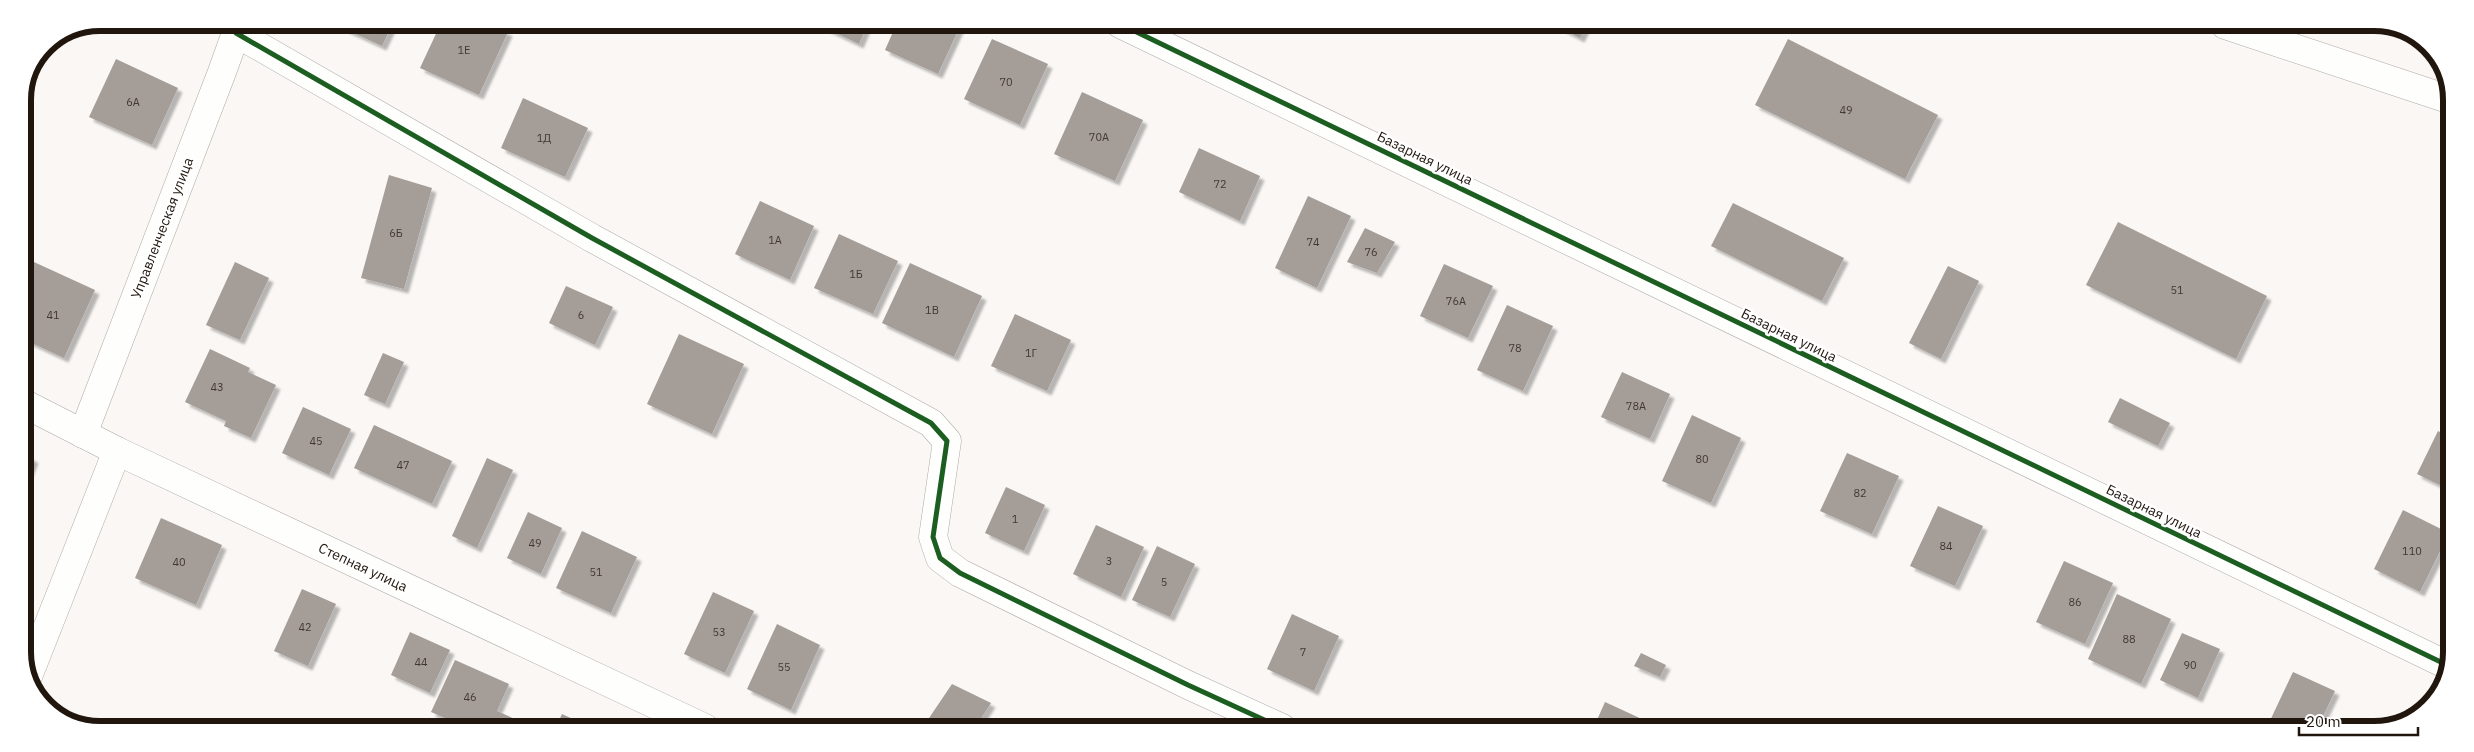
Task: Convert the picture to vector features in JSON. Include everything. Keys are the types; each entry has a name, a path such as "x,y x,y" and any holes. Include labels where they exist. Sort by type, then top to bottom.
{"street":[{"name":"Управленческая улица","path":"83,434 233,31"},
{"path":"239,31 592,238 932,423 947,441 933,537 940,558 960,573 1188,685 1267,721"},
{"name":"Базарная улица","path":"1134,31 2442,662"},
{"path":"2243,31 2443,97"},
{"name":"Степная улица","path":"31,407 117,451 690,721"},
{"path":"33,664 117,451"}],"building":[{"path":"350,31 389,31 382,46"},
{"path":"437,31 508,32 479,95 420,68"},
{"path":"832,31 865,31 859,44"},
{"path":"893,31 958,31 938,74 885,50"},
{"path":"1566,31 1584,31 1580,38"},
{"path":"992,39 1048,64 1020,125 964,99"},
{"path":"1788,39 1938,115 1905,179 1755,105"},
{"path":"116,59 178,88 152,145 89,117"},
{"path":"1082,92 1143,120 1115,181 1054,154"},
{"path":"523,98 588,128 565,177 501,148"},
{"path":"1199,148 1260,176 1240,221 1179,192"},
{"path":"389,175 432,188 404,289 361,278"},
{"path":"1308,196 1351,216 1317,288 1275,268"},
{"path":"760,201 814,226 790,280 735,254"},
{"path":"1733,203 1844,258 1822,301 1711,246"},
{"path":"2118,222 2267,296 2236,359 2086,285"},
{"path":"1365,228 1395,242 1377,273 1347,262"},
{"path":"839,234 898,261 873,314 814,288"},
{"path":"31,261 95,290 64,358 31,343"},
{"path":"235,262 269,278 240,340 206,325"},
{"path":"910,263 982,296 954,357 882,323"},
{"path":"1444,264 1493,286 1468,338 1420,316"},
{"path":"1948,266 1979,281 1941,359 1909,343"},
{"path":"566,286 613,307 595,345 549,323"},
{"path":"1507,305 1553,326 1523,391 1477,370"},
{"path":"1015,314 1071,340 1047,391 991,366"},
{"path":"679,334 744,364 712,434 647,404"},
{"path":"210,349 250,368 248,372 276,385 251,438 224,426 226,421 185,402"},
{"path":"383,353 404,362 385,404 364,395"},
{"path":"1622,372 1670,394 1650,439 1601,417"},
{"path":"2120,398 2170,423 2158,446 2108,422"},
{"path":"303,407 351,429 329,475 282,453"},
{"path":"1692,415 1741,438 1711,503 1662,481"},
{"path":"374,425 452,461 432,504 354,468"},
{"path":"2438,431 2443,434 2443,487 2417,474"},
{"path":"1847,453 1899,476 1872,534 1820,511"},
{"path":"487,458 513,470 477,548 452,536"},
{"path":"1006,487 1045,505 1024,551 985,533"},
{"path":"1938,506 1983,526 1955,586 1910,566"},
{"path":"2403,510 2443,530 2443,545 2420,592 2374,569"},
{"path":"528,512 562,528 541,574 507,558"},
{"path":"161,518 222,545 196,605 135,578"},
{"path":"1096,525 1144,547 1121,597 1073,574"},
{"path":"582,531 637,557 611,613 556,588"},
{"path":"1157,546 1195,564 1170,617 1132,600"},
{"path":"2064,561 2113,583 2085,644 2036,622"},
{"path":"302,589 336,604 308,666 274,651"},
{"path":"713,592 754,611 725,673 684,654"},
{"path":"2117,594 2171,619 2141,684 2088,659"},
{"path":"1292,614 1339,636 1314,691 1267,669"},
{"path":"777,624 820,645 791,710 747,689"},
{"path":"410,632 450,650 430,693 391,675"},
{"path":"2182,633 2220,649 2198,698 2160,680"},
{"path":"1641,653 1666,665 1660,677 1634,666"},
{"path":"455,660 509,684 497,711 520,721 452,721 431,712"},
{"path":"2293,672 2335,691 2321,721 2270,721"},
{"path":"952,684 991,703 979,721 927,721"},
{"path":"1605,702 1644,720 1644,721 1597,721"},
{"path":"562,714 577,721 559,721"}],"cycle path":[{"path":"1134,31 2442,662"},
{"path":"236,33 592,238 931,423 947,441 933,537 940,558 960,573 1188,685 1267,721"}]}
